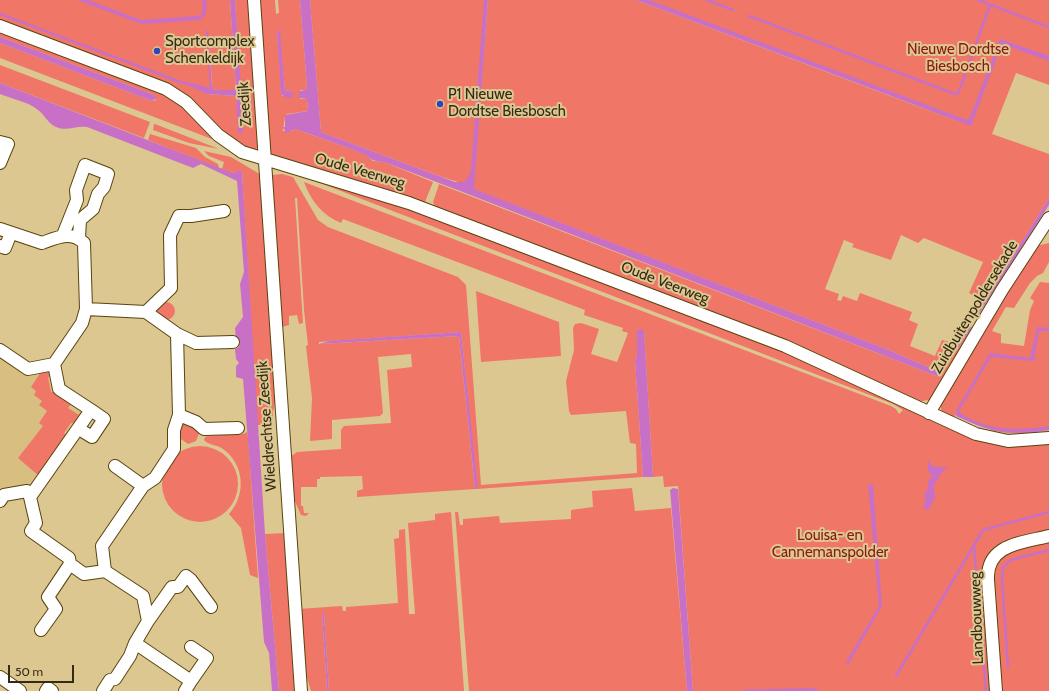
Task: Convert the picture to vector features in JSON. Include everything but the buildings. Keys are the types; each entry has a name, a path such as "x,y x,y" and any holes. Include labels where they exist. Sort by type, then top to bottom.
{"street":[{"name":"Zeedijk","path":"254,0 265,159"},
{"name":"Oude Veerweg","path":"0,26 166,90 186,102 228,144 242,152 410,203 764,338 985,437 1021,442 1049,438"},
{"path":"0,142 8,144 0,163"},
{"name":"Wieldrechtse Zeedijk","path":"265,159 301,691"},
{"path":"63,235 76,200 76,190 85,165 108,174 104,187 98,194 93,209 80,220 79,238"},
{"path":"146,312 171,288 170,235 178,216 192,216 224,210"},
{"name":"Zuidbuitenpoldersekade","path":"929,413 1002,290 1049,218"},
{"path":"0,246 5,248 5,231 42,243 63,235 79,238 84,243 86,309 82,323 54,364 28,369 0,350"},
{"path":"86,309 146,312 177,334 196,343 233,342"},
{"path":"105,571 102,546 143,486 155,478 174,449 174,430 179,415 177,334"},
{"path":"41,630 56,609 48,597 70,564 70,558 31,531 36,523 30,497 79,429 90,410 59,389 54,364"},
{"path":"179,415 196,422 204,429 238,428"},
{"path":"115,466 143,486"},
{"path":"0,501 4,495 27,491 32,493"},
{"name":"Landbouwweg","path":"996,691 988,580 990,565 994,557 1003,549 1049,536"},
{"path":"70,564 84,574 105,571 142,596 148,621"},
{"path":"103,691 110,680 114,679 130,656 135,642 172,587 178,587 186,576 191,580 211,608"},
{"path":"135,642 188,686 207,658 191,647"},
{"path":"0,677 20,691"},
{"path":"46,691 48,688 52,691"}],"shaded area":[{"path":"77,0 88,0 141,20 199,16 203,11 202,0 206,0 207,9 204,16 199,20 142,24"},
{"path":"230,0 235,0 243,133 238,133 236,96 207,94 183,83 184,81 210,88 206,31 208,30 212,87 215,90 236,90"},
{"path":"300,0 310,0 321,132 455,182 464,182 469,176 471,170 484,0 488,0 474,189 889,350 937,371 941,369 969,326 972,327 939,377 460,191 384,162 375,161 363,154 343,146 295,129 286,133 283,127 285,127 285,115 308,111 307,99 299,98 299,91 306,90 307,87"},
{"path":"636,0 649,0 967,120 970,117 1000,39 1049,56 1049,61 1002,44 971,126"},
{"path":"279,30 285,90 293,92 292,98 284,97 281,93 277,33"},
{"path":"0,37 152,94 157,98 152,101 0,43"},
{"path":"0,83 233,173 242,171 265,534 279,691 272,691 269,653 264,642 243,379 236,377 236,366 239,363 236,359 235,349 239,347 240,343 236,340 235,328 243,317 240,284 244,272 237,181 201,164 193,168 87,127 64,129 56,127 34,107 0,94"},
{"path":"1049,198 1049,205 977,317 975,316"},
{"path":"1037,327 1049,328 1049,331 1039,331 1034,361 991,357 959,411 964,416 993,427 1021,429 1049,426 1049,430 1023,433 1001,432 968,422 956,416 957,409 990,353 1030,358"},
{"path":"637,329 644,330 653,477 643,477 635,361 637,355"},
{"path":"461,332 477,489 475,489 459,336 319,344 329,341"},
{"path":"0,355 55,370 58,391 89,412 34,487 5,491 0,488"},
{"path":"928,460 932,466 948,468 943,471 933,487 935,496 928,510 923,508 925,502 925,491 928,489 928,481 932,477 928,470"},
{"path":"868,484 873,484 882,606 848,665 846,662 879,606"},
{"path":"673,488 678,489 693,691 687,691 670,490"},
{"path":"324,613 329,691 327,691 322,614"}],"green space":[{"path":"0,0 230,0 236,90 215,90 212,87 209,32 211,89 207,94 236,96 239,131 243,133 235,0 251,0 260,147 253,150 249,149 230,139 193,102 0,20"},
{"path":"257,0 275,0 276,14 279,13 278,0 300,0 307,87 306,90 300,90 300,99 307,99 308,111 287,114 285,116 283,131 291,131 295,129 363,153 373,161 384,162 433,182 425,202 421,203 273,156 269,151","holes":["279,30 285,90 292,92 282,96 277,33"]},
{"path":"310,0 486,0 471,186 442,177 321,132"},
{"name":"Nieuwe Dordtse Biesbosch","path":"488,0 636,0 967,125 642,0 1049,0 1049,85 1016,73 992,134 1049,154 1049,198 975,316 971,313 979,299 969,293 983,262 924,238 918,243 901,235 891,260 852,247 854,244 844,240 825,289 839,294 837,300 841,301 843,296 857,301 860,293 912,312 909,320 918,324 910,346 935,356 942,340 954,343 966,323 969,325 941,369 937,371 889,350 473,189"},
{"path":"0,32 157,91 179,102 217,141 0,58 0,43 152,101 156,100 152,94 0,37"},
{"path":"0,65 150,122 144,138 0,83"},
{"path":"154,124 219,149 189,143 153,130"},
{"path":"150,134 196,148 205,157 218,164 219,168 148,140"},
{"path":"204,151 231,157 263,176 276,396 271,425 257,425 242,171 233,173 222,169 224,162 209,156"},
{"name":"Louisa- en Cannemanspolder","path":"282,174 293,177 318,220 328,227 458,277 466,285 481,485 637,473 636,444 630,443 626,411 571,415 569,411 566,381 574,350 573,328 575,324 581,323 599,329 591,354 617,362 628,333 622,331 623,328 584,315 585,310 343,219 341,223 334,220 318,207 304,182 891,406 896,409 899,414 903,410 893,404 302,176 391,201 786,351 941,425 974,438 992,443 1009,445 1028,445 1049,442 1049,691 693,691 678,486 664,487 663,476 653,477 644,331 637,329 637,355 635,361 643,477 477,489 461,332 319,342 319,344 459,336 475,489 357,497 357,491 363,489 362,476 320,477 320,479 317,479 317,487 301,487 301,506 303,506 304,513 309,513 306,516 301,515 293,497 290,457 297,452 341,449 341,430 344,426 391,423 387,370 412,367 411,354 378,357 383,413 380,416 332,420 332,439 310,441 312,398 306,346 308,345 304,310 297,198 295,198 303,323 299,324 297,315 289,316 289,325 279,328 272,175"},
{"path":"439,184 939,377 972,327 973,328 933,399 918,402 435,207 433,202"},
{"path":"1049,243 1049,262 1043,273 1037,276 1030,283 1014,308 1006,307 992,331 1001,334 1001,343 1024,346 1030,310 1034,301 1030,298 1040,282 1049,283 1049,430 1023,433 1001,432 980,426 956,414 952,421 942,412 942,398 1036,246"},
{"path":"476,291 559,322 561,356 481,362"},
{"path":"166,302 172,305 175,311 172,317 166,320 160,317 157,311 160,305"},
{"path":"42,370 53,371 54,376 48,377 51,392 56,391 72,403 68,408 79,415 82,410 86,413 79,424 71,423 64,433 69,436 39,476 18,458 43,426 39,423 47,411 39,405 42,401 34,395 36,391 31,387"},
{"path":"188,421 200,431 196,441 188,444 178,437 181,424"},
{"path":"247,432 258,578 250,575 241,528 229,514 235,506 240,489 241,480 236,463 223,449 204,440 205,437 208,436 243,434"},
{"path":"200,446 214,449 227,457 235,470 238,484 235,498 227,511 214,519 200,522 186,519 173,511 165,498 162,484 165,470 173,457 186,449"},
{"path":"632,488 635,511 671,508 687,691 469,691 455,512 458,512 460,525 463,525 463,519 499,516 500,523 571,519 571,510 593,507 592,491"},
{"path":"451,512 464,691 329,691 324,613 322,614 327,691 311,691 305,671 298,609 342,606 343,611 346,611 346,607 398,603 394,539 399,538 399,530 405,529 409,614 415,614 408,523 435,520 435,514"},
{"path":"287,533 299,691 279,691 265,534"}],"waterway":[{"path":"707,0 733,10"},
{"path":"978,0 1049,27"},
{"path":"749,16 955,94 958,93 962,83 990,5"},
{"path":"0,14 183,83"},
{"path":"896,676 983,530 1049,512"},
{"path":"974,546 986,691"},
{"path":"1008,667 1002,579 1003,567 1011,560 1049,550"},
{"path":"744,691 816,689"}],"place":[{"name":"Sportcomplex Schenkeldijk","path":"157,51"},
{"name":"P1 Nieuwe Dordtse Biesbosch","path":"440,104"}]}
